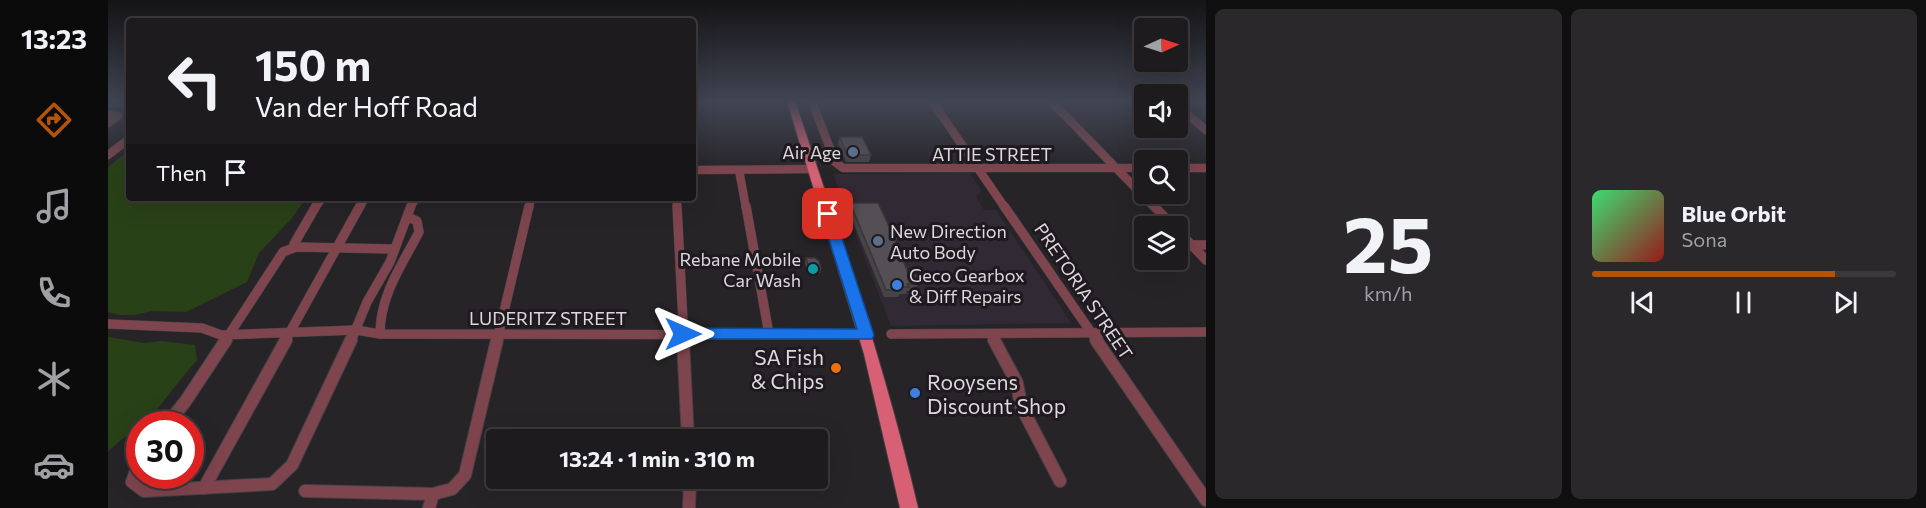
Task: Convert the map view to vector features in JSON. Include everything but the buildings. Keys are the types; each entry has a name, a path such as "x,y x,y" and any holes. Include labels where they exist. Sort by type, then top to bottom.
{"main road":[{"path":"799,125 867,335 909,508"}],"street":[{"name":"ATTIE STREET","path":"821,125 835,162 847,169 1134,168"},
{"name":"PRETORIA STREET","path":"949,125 1206,500"},
{"path":"1074,125 1163,216"},
{"path":"111,153 126,141"},
{"path":"111,153 126,148"},
{"path":"1188,168 1206,168"},
{"path":"696,170 813,170"},
{"path":"739,170 769,334"},
{"path":"296,247 294,244 301,229 320,201"},
{"path":"204,488 363,201"},
{"path":"204,488 272,484 292,465 367,302 390,262 393,249 415,201"},
{"path":"305,490 433,494 443,493 457,486 465,475 530,201"},
{"path":"677,201 687,429"},
{"path":"380,334 380,310 387,291 419,232 417,221 408,217"},
{"path":"1188,242 1206,260"},
{"path":"1191,245 1206,245"},
{"path":"178,411 279,256 296,247 393,249"},
{"path":"390,262 397,274"},
{"name":"LUDERITZ STREET","path":"108,324 211,328 221,335 356,330 380,334 867,335"},
{"path":"891,334 1206,332"},
{"path":"991,333 1017,383 1021,406 1060,481"},
{"path":"141,489 144,491 184,489"},
{"path":"689,508 690,489"},
{"path":"429,508 433,494"}],"shaded area":[{"path":"970,173 982,191 976,196 984,210 996,210 1070,321 1069,323 891,326 833,174"}],"green space":[{"path":"126,155 126,201 304,201 292,218 259,253 247,282 186,312 152,311 135,315 120,315 108,312 108,167"},
{"path":"108,337 144,343 162,341 195,345 197,360 156,411 126,411 126,436 108,452"}],"place":[{"name":"Air Age","path":"853,152"},
{"name":"New Direction Auto Body","path":"878,241"},
{"name":"Rebane Mobile Car Wash","path":"813,269"},
{"name":"Geco Gearbox & Diff Repairs","path":"897,285"},
{"name":"SA Fish & Chips","path":"836,368"},
{"name":"Rooysens Discount Shop","path":"915,393"}],"route":[{"path":"683,334 867,335 828,214"}]}
